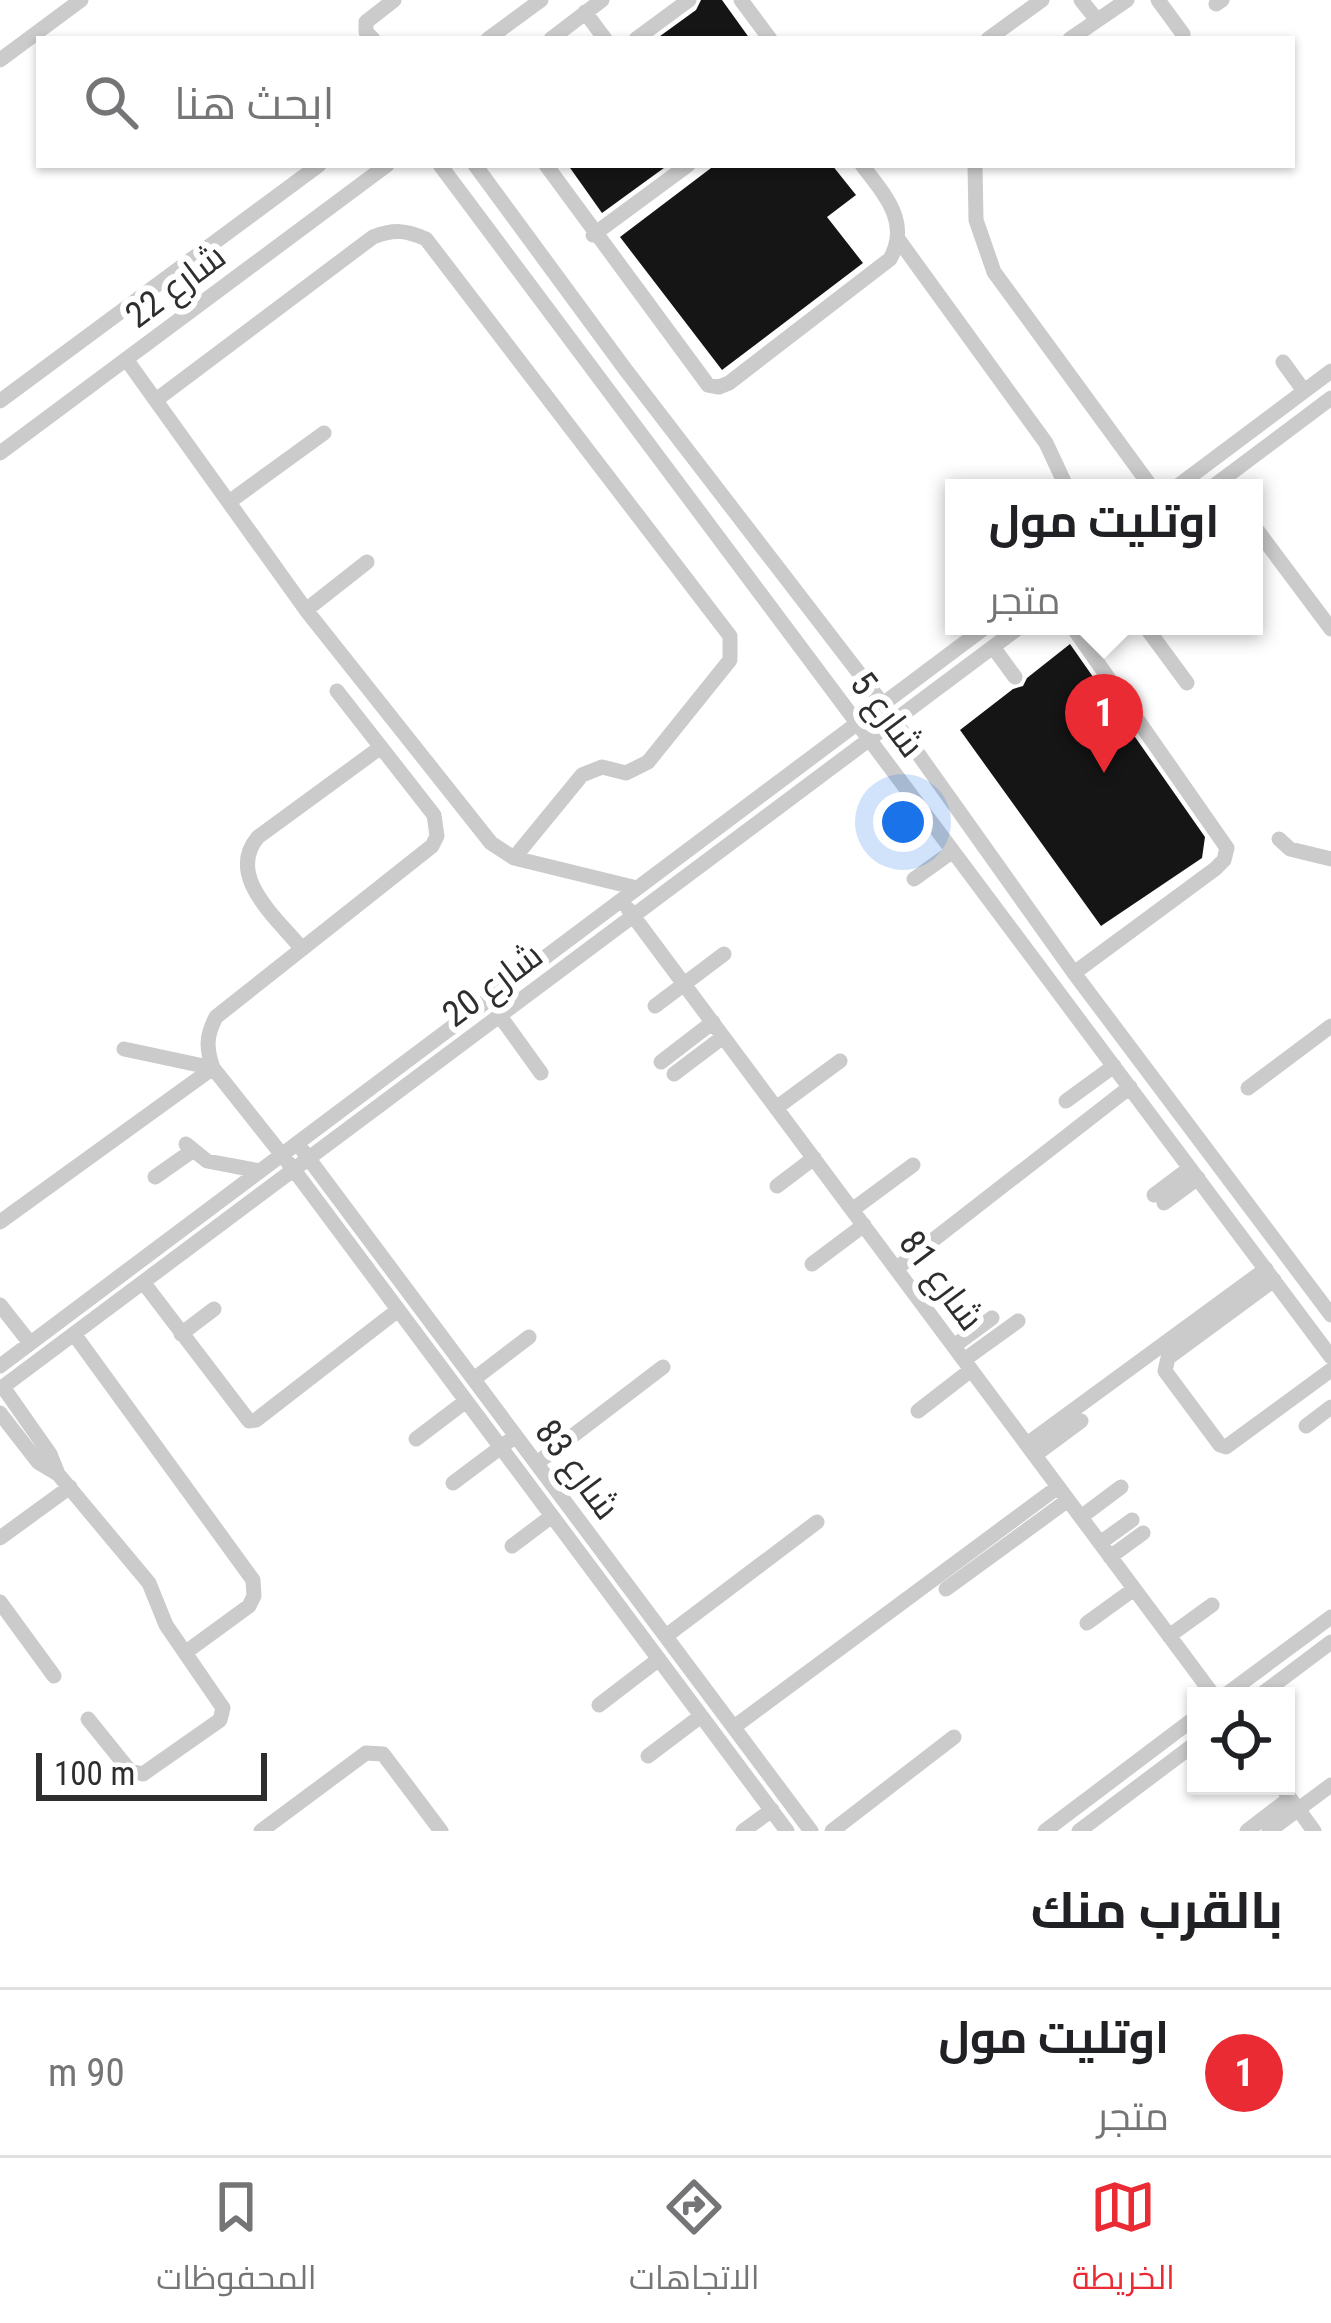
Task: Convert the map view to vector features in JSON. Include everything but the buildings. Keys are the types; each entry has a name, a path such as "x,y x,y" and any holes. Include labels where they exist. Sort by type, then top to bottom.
{"street":[{"path":"0,60 81,0"},
{"path":"371,36 365,29 368,20 394,0"},
{"path":"492,36 541,0"},
{"path":"554,36 602,0"},
{"path":"640,36 689,0"},
{"path":"741,0 768,36"},
{"path":"992,36 1042,0"},
{"path":"1081,0 1097,20"},
{"path":"1074,36 1127,0"},
{"path":"1158,0 1183,34"},
{"path":"585,12 603,36"},
{"name":"شارع 22","path":"0,401 315,168"},
{"name":"شارع 22","path":"0,453 383,168"},
{"name":"شارع 5","path":"442,168 1331,1357"},
{"name":"شارع 5","path":"477,168 882,704 1074,973 1329,1308"},
{"path":"547,168 708,385 718,387 890,259 898,239 896,214 864,168"},
{"path":"593,235 684,168"},
{"path":"975,168 976,220 994,272 1145,479"},
{"path":"156,400 374,237 391,230 426,239 730,636 732,648 730,660 648,762 626,772 602,767 582,775 514,858"},
{"path":"898,239 1046,442 1063,479"},
{"path":"127,359 306,610 491,843 514,858 637,888"},
{"path":"1228,479 1330,402 1282,362"},
{"path":"1187,479 1331,371"},
{"path":"229,502 324,433"},
{"path":"1263,538 1331,629"},
{"path":"306,610 367,562"},
{"name":"شارع 20","path":"0,1366 975,635"},
{"name":"شارع 20","path":"2,1388 1009,635"},
{"path":"1074,973 1215,869 1227,848 1078,635"},
{"path":"1152,635 1187,683"},
{"path":"993,647 1015,677"},
{"path":"213,1068 208,1033 216,1017 432,846 437,836 434,815 337,692"},
{"path":"302,949 249,882 244,867 247,850 258,837 381,747"},
{"path":"1279,839 1290,849 1331,859"},
{"path":"914,879 953,851"},
{"name":"شارع 81","path":"621,899 1207,1687"},
{"path":"655,1006 724,954"},
{"path":"500,1016 541,1073"},
{"path":"1248,1088 1331,1026"},
{"path":"667,1068 718,1029"},
{"path":"124,1049 213,1068"},
{"path":"776,1108 840,1061"},
{"path":"1066,1101 1114,1066"},
{"path":"0,1222 213,1068"},
{"name":"شارع 83","path":"213,1068 787,1831"},
{"path":"896,1269 1130,1087"},
{"name":"شارع 83","path":"297,1143 812,1831"},
{"path":"155,1177 189,1148 207,1161 260,1171"},
{"path":"777,1186 814,1159"},
{"path":"852,1210 913,1165"},
{"path":"1159,1199 1194,1173"},
{"path":"812,1264 864,1225"},
{"path":"182,1229 194,1244"},
{"path":"1289,1260 1168,1358 1165,1371 1226,1447 1331,1370"},
{"path":"1031,1450 1270,1275"},
{"path":"143,1282 249,1421 398,1310"},
{"path":"0,1305 30,1343"},
{"path":"181,1334 214,1309"},
{"path":"918,1411 992,1318"},
{"path":"963,1359 1018,1321"},
{"path":"74,1334 254,1584 249,1606 186,1652"},
{"path":"474,1379 530,1337"},
{"path":"537,1463 664,1367"},
{"path":"2,1388 64,1481 149,1583 166,1625 222,1703 222,1717 148,1772 130,1771 88,1720"},
{"path":"416,1439 466,1401"},
{"path":"1306,1426 1331,1407"},
{"path":"0,1413 38,1462 64,1481"},
{"path":"1031,1450 1081,1421"},
{"path":"453,1483 516,1436"},
{"path":"0,1538 64,1481"},
{"path":"1081,1517 1121,1487"},
{"path":"946,1588 1063,1493"},
{"path":"734,1727 1063,1493"},
{"path":"512,1546 552,1516"},
{"path":"666,1636 817,1522"},
{"path":"1105,1550 1137,1527"},
{"path":"1088,1623 1134,1588"},
{"path":"0,1602 54,1676"},
{"path":"1169,1636 1212,1605"},
{"path":"1236,1687 1331,1617"},
{"path":"1271,1687 1331,1642"},
{"path":"598,1705 659,1659"},
{"path":"648,1756 701,1716"},
{"path":"1045,1831 1187,1725"},
{"path":"832,1831 954,1737"},
{"path":"1078,1831 1187,1750"},
{"path":"261,1831 375,1751 383,1754 432,1828"},
{"path":"1247,1831 1290,1798 1331,1785"},
{"path":"1269,1831 1290,1798"},
{"path":"1290,1798 1314,1831"},
{"path":"743,1831 772,1810"}],"place":[{"name":"اوتليت مول","path":"1104,773"}]}
